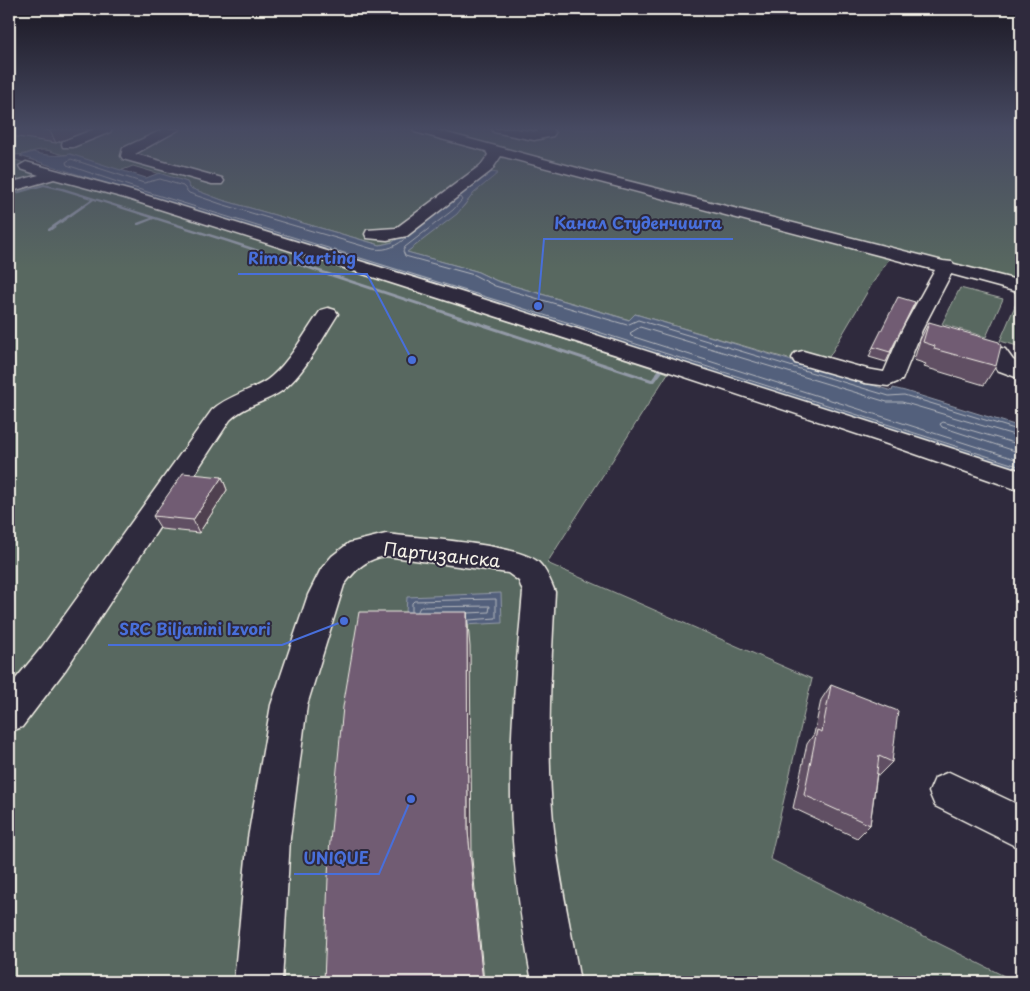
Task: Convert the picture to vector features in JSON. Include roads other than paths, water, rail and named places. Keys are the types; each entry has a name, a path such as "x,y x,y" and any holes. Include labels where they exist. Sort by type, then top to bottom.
{"street":[{"path":"9,188 53,175"},
{"path":"55,175 140,198 643,356 898,438 1001,473 1021,482"},
{"path":"197,175 217,181"},
{"path":"373,234 387,235 401,232 476,175"},
{"path":"596,175 1021,287"},
{"path":"803,358 865,376 888,379 894,375 929,334 946,266"},
{"path":"9,715 54,658 221,415 230,406 276,385 328,314"},
{"path":"929,334 996,354 1005,365 1021,372"},
{"name":"Партизанска","path":"258,982 269,838 289,705 324,595 332,578 350,556 366,549 386,546 512,562 522,566 531,573 536,582 538,592 531,708 531,799 543,912 556,982"},
{"path":"950,792 1021,828"}],"water":[{"path":"81,175 137,175 146,178 153,175 166,175 187,182 190,188 222,200 380,245 393,242 478,175 495,175 474,193 457,214 407,252 476,271 497,281 629,320 635,314 892,391 893,388 905,391 1021,427 1021,473"},
{"path":"501,593 502,623 405,628 407,597"}],"waterway":[{"path":"9,195 44,185 94,199"},
{"path":"49,230 94,199"},
{"path":"94,199 228,241 653,381 661,370"},
{"path":"138,224 154,218"}],"place":[{"name":"Канал Студенчишта","path":"538,306"},
{"name":"Rimo Karting","path":"412,360"},
{"name":"SRC Biljanini Izvori","path":"344,621"},
{"name":"UNIQUE","path":"411,799"}]}
